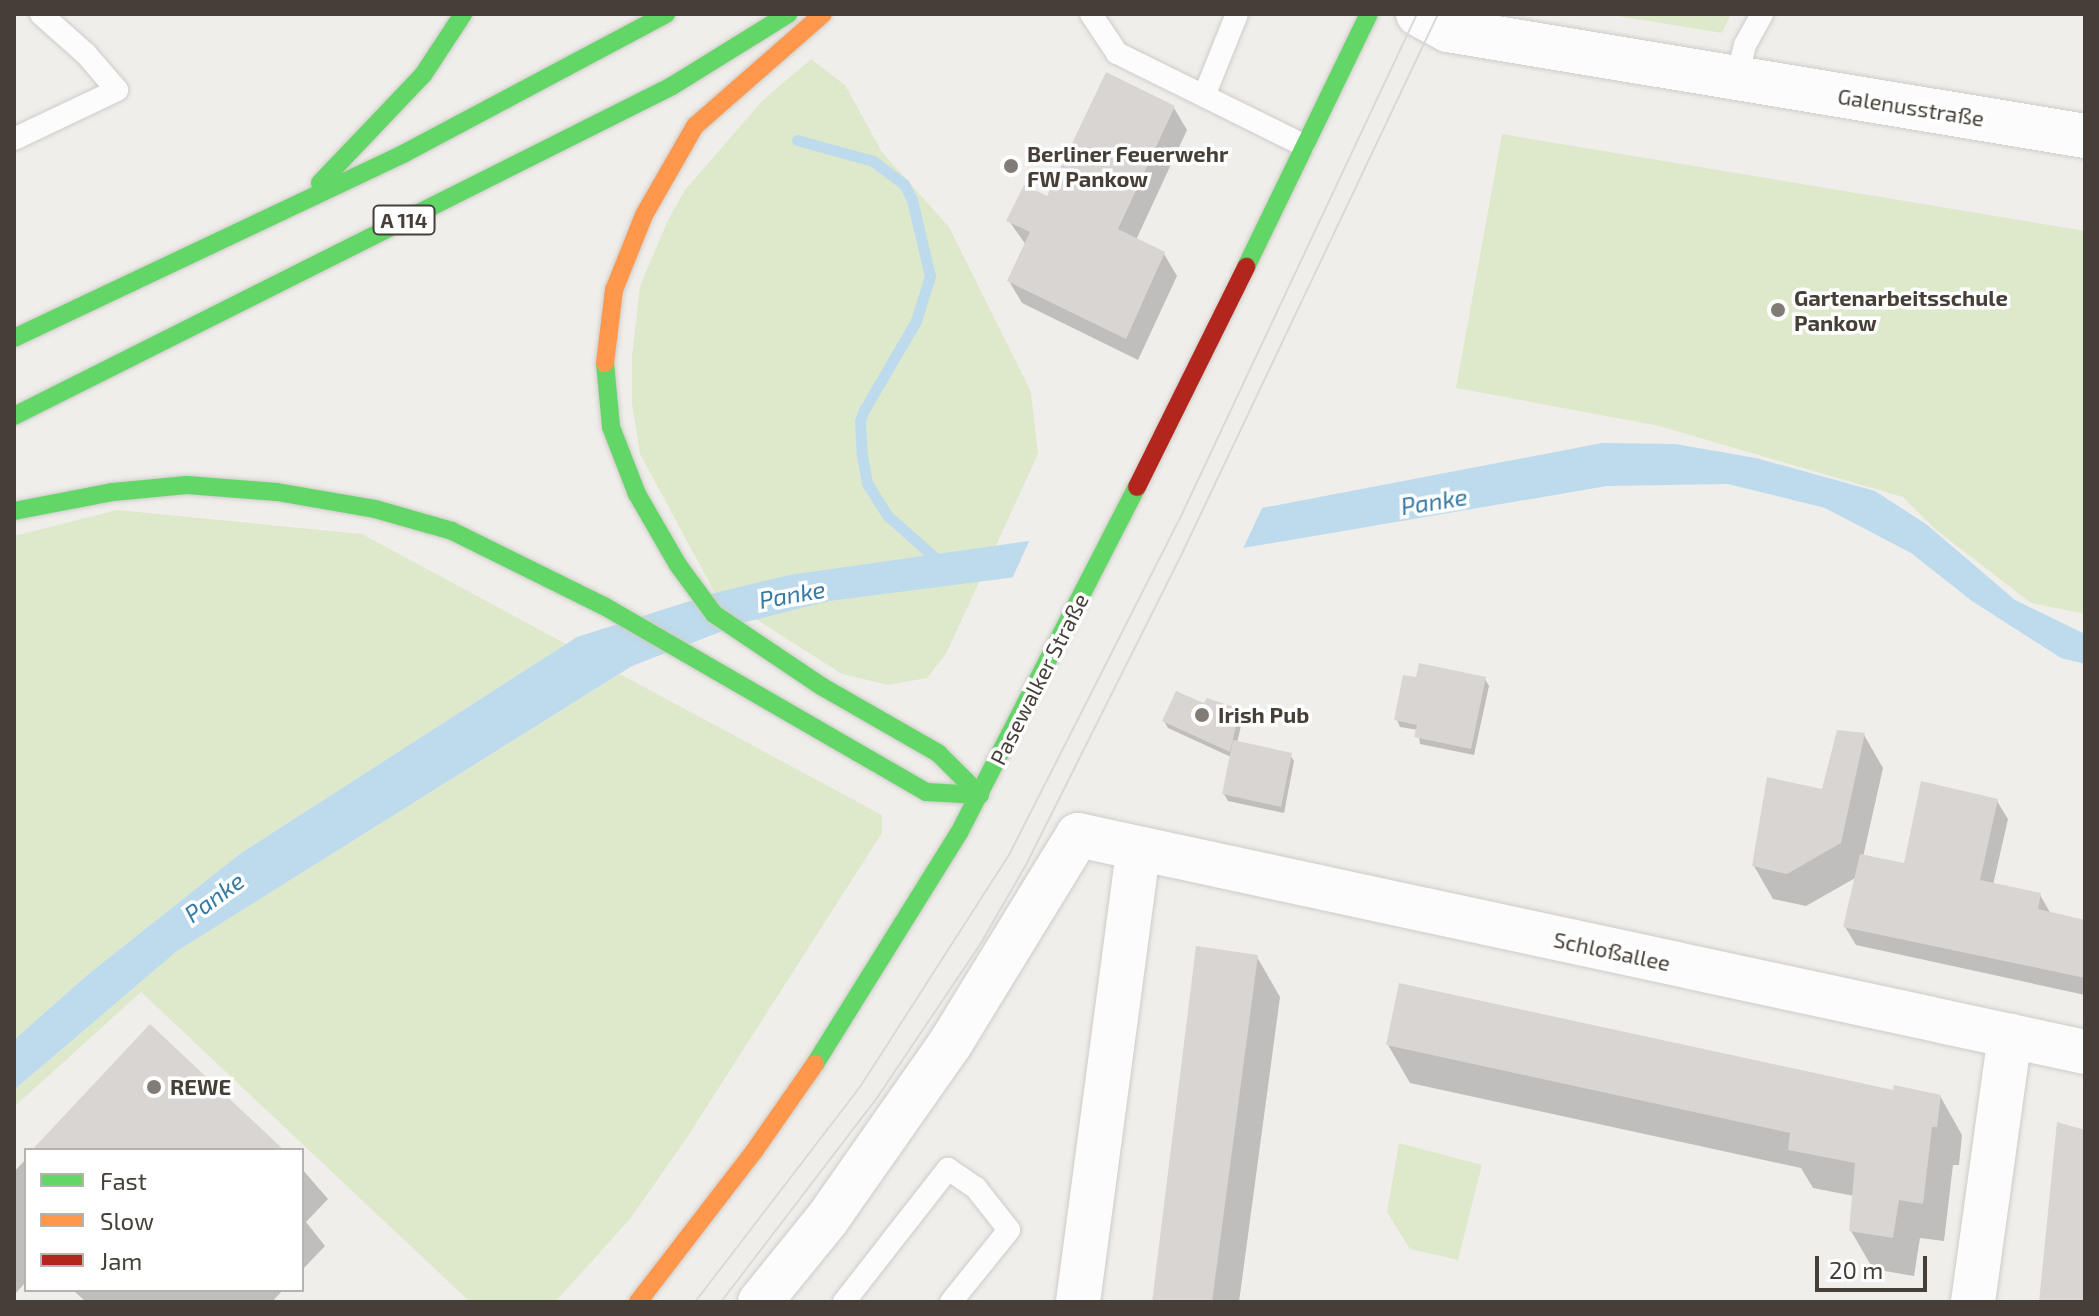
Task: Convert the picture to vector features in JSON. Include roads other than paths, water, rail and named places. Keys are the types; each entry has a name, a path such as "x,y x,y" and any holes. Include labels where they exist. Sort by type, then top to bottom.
{"main road":[{"path":"305,199 423,75 463,14"},
{"name":"A 114","path":"14,338 403,154 666,14"},
{"name":"A 114","path":"14,416 672,86 788,14"},
{"path":"823,14 778,50 695,126 644,215 614,290 605,359 611,427 637,494 678,565 714,614 821,686 938,753 980,795"},
{"name":"Pasewalker Straße","path":"638,1302 755,1150 833,1039 980,795 1093,576 1369,14"},
{"path":"14,511 113,492 187,485 277,492 347,504 452,531 604,606 926,792 980,795"}],"street":[{"name":"Galenusstraße","path":"1418,14 1448,30 2085,136"},
{"name":"Schloßallee","path":"760,1302 828,1218 950,1044 1078,835 2085,1052"},
{"path":"1078,1302 1138,850"},
{"path":"1973,1302 2010,1036"}],"lane":[{"path":"14,139 117,90 86,54 41,14"},
{"path":"1091,14 1117,53 1303,145"},
{"path":"1204,96 1237,14"},
{"path":"1737,77 1745,45 1762,14"},
{"path":"844,1302 948,1169 976,1188 1009,1230 951,1302"}],"water":[{"name":"Panke","path":"1602,443 1675,444 1756,458 1875,491 1926,524 2015,600 2085,634 2085,664 2061,658 1972,601 1911,553 1825,508 1728,484 1607,486 1243,548 829,601 746,622 632,666 177,951 14,1090 14,1040 86,976 241,853 577,637 715,593 789,575 1262,508"}],"waterway":[{"path":"797,140 873,161 904,184 912,200 930,276 916,321 864,410 860,421 862,455 867,483 888,516 941,563"}],"tram line":[{"path":"695,1302 860,1087 1009,855 1182,514 1417,14"},
{"path":"721,1302 879,1095 981,943 1027,863 1177,564 1438,14"}],"place":[{"name":"Berliner Feuerwehr FW Pankow","path":"1011,166"},
{"name":"Gartenarbeitsschule Pankow","path":"1778,310"},
{"name":"Irish Pub","path":"1202,715"},
{"name":"REWE","path":"154,1087"}]}
